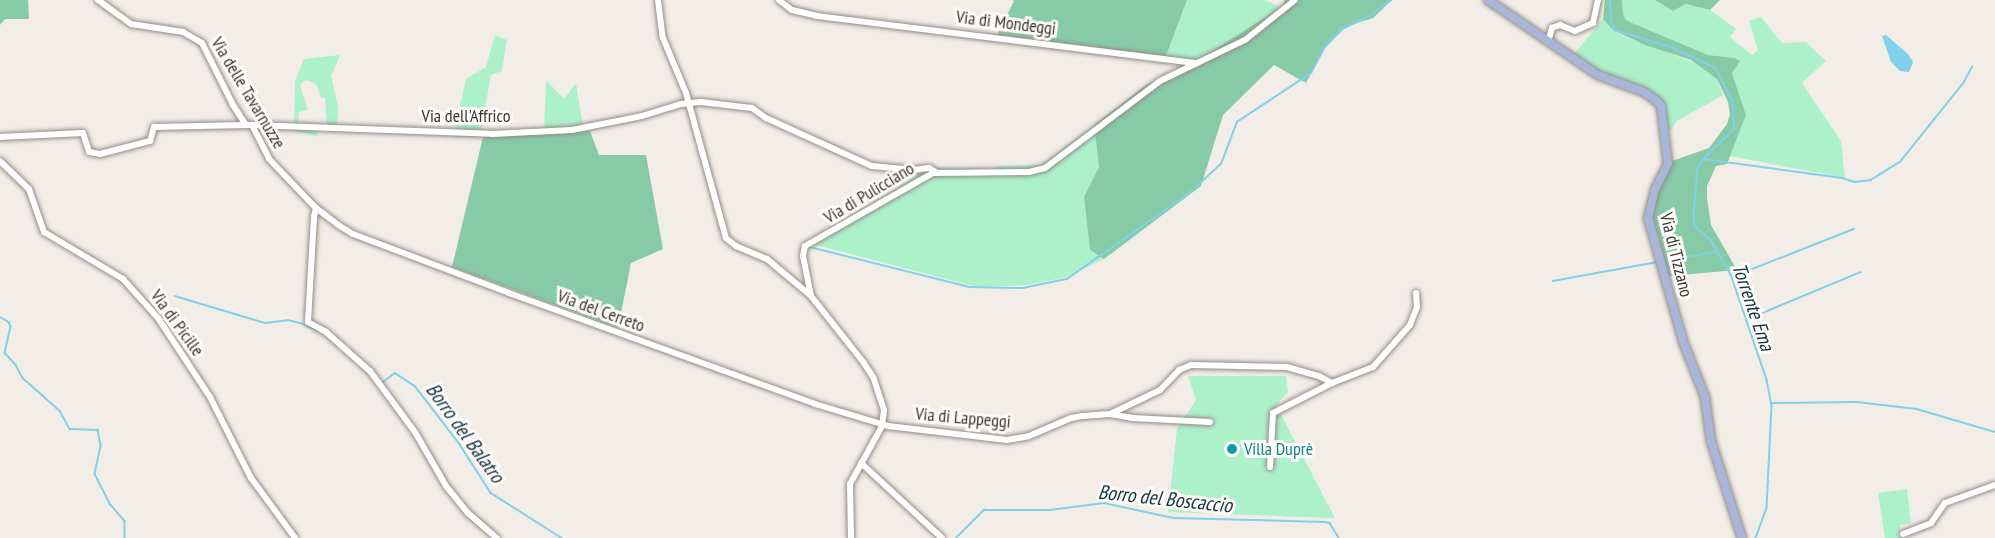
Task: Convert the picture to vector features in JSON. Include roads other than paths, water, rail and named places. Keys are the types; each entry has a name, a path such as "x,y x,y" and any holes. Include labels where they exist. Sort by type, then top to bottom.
{"main road":[{"name":"Via di Tizzano","path":"1488,0 1605,79 1652,97 1661,106 1668,164 1655,190 1648,218 1684,344 1705,397 1712,441 1742,538"}],"street":[{"name":"Via delle Tavarnuzze","path":"98,0 131,24 183,32 202,43 233,105 249,125 269,159 316,208"},
{"path":"658,0 663,38 686,93 726,238 736,246 767,259 811,296"},
{"name":"Via di Mondeggi","path":"778,0 792,10 817,16 1196,63"},
{"name":"Via di Pulicciano","path":"883,424 883,407 869,370 811,296 803,256 805,246 936,172 1041,170 1149,88 1251,37 1295,0"},
{"path":"1548,42 1552,28 1560,25 1575,31 1593,23 1598,0"},
{"path":"686,93 701,102"},
{"name":"Via dell'Affrico","path":"0,137 83,133 89,152 100,154 150,141 154,127 249,125 492,134 590,128 688,102"},
{"path":"688,102 752,108 766,118 872,166 913,170 928,168 936,172"},
{"path":"676,105 686,106 691,111"},
{"name":"Via di Picille","path":"0,161 28,189 42,228 47,234 123,279 158,318 210,397 251,478 295,538"},
{"path":"316,208 308,322 326,332 370,371 415,432 446,486 468,513 497,538"},
{"name":"Via del Cerreto","path":"316,208 352,234 815,404 883,424"},
{"path":"1270,467 1273,412 1332,383 1373,368 1410,325 1417,307 1416,293"},
{"name":"Via di Lappeggi","path":"1110,414 1160,390 1179,370 1191,365 1287,367 1319,376 1332,383"},
{"name":"Via di Lappeggi","path":"883,424 1007,440 1029,436 1071,418 1110,414 1131,418 1210,422"},
{"path":"851,538 849,486 883,424"},
{"path":"861,463 942,538"},
{"path":"1903,534 1931,523 1945,503 1995,485"}],"water":[{"path":"1886,35 1908,54 1913,62 1909,72 1900,71 1891,62 1882,36"}],"waterway":[{"path":"1195,188 1221,164 1237,122 1311,73 1325,47 1342,29 1370,16 1391,0"},
{"name":"Torrente Ema","path":"1610,0 1612,23 1615,30 1671,47 1716,68 1733,101 1735,129 1704,159 1698,168 1694,215 1695,226 1711,240 1731,274 1767,380 1772,406 1767,508 1756,538"},
{"path":"1704,159 1842,178 1855,182 1871,180 1900,162 1964,82 1972,67"},
{"path":"810,247 969,287 1023,288 1067,279 1192,191"},
{"path":"1732,277 1854,229"},
{"path":"1665,261 1715,252"},
{"path":"1553,281 1658,262"},
{"path":"1748,319 1861,272"},
{"path":"175,296 265,323 288,320 318,331"},
{"path":"0,317 9,322 11,327 5,353 16,365 23,378 60,411 70,429 98,430 101,446 95,474 111,505 125,521 125,538"},
{"name":"Borro del Balatro","path":"382,383 395,373 415,386 459,443 491,493 562,538"},
{"path":"1772,403 1857,402 1917,409 1995,432"},
{"name":"Borro del Boscaccio","path":"956,538 984,510 1050,510 1104,503 1174,518 1325,522 1330,523 1339,538"}],"place":[{"name":"Villa Duprè","path":"1232,449"}]}
